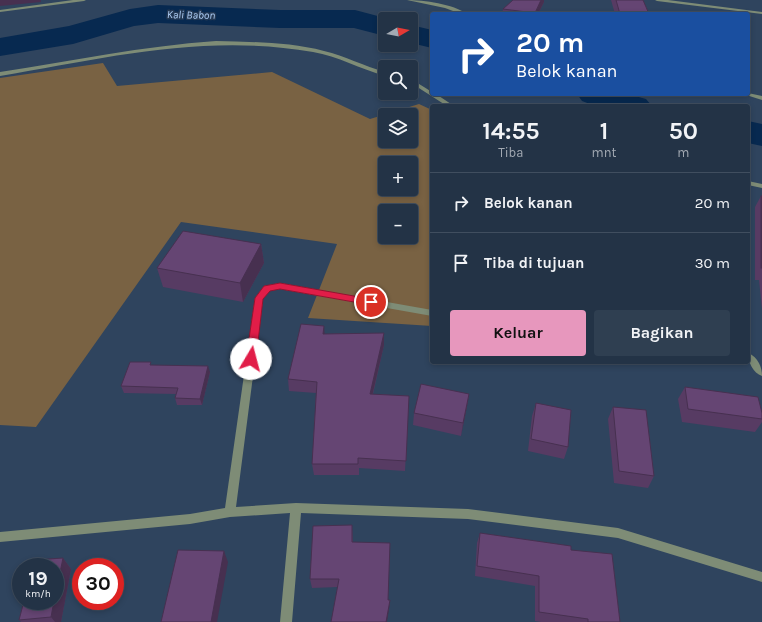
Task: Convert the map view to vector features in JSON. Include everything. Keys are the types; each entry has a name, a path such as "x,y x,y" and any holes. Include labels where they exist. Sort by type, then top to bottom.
{"street":[{"path":"0,11 84,0"},
{"path":"409,0 440,6 460,12"},
{"path":"657,0 762,13"},
{"path":"0,74 180,44 214,42 287,46 327,53 378,71"},
{"path":"418,85 430,93"},
{"path":"750,95 762,98"},
{"path":"435,96 448,104"},
{"path":"750,183 762,186"},
{"path":"230,512 259,298 267,288 280,286 430,313"},
{"path":"750,358 762,373"},
{"path":"286,622 296,508"},
{"path":"0,537 182,520 230,512 296,508 468,514 618,533 762,576"}],"shaded area":[{"path":"103,63 117,86 272,72 370,119 378,117 378,148 418,148 418,108 406,108 419,104 430,109 430,326 308,318 337,244 181,222 36,427 0,425 0,78"}],"building":[{"path":"513,0 541,0 535,12 503,9"},
{"path":"616,0 643,0 648,12 619,12"},
{"path":"762,196 762,268 761,268"},
{"path":"183,231 261,244 240,283 157,268"},
{"path":"301,324 324,326 323,334 384,333 370,394 409,396 406,461 358,458 358,464 312,464 317,382 288,379"},
{"path":"130,362 151,362 150,365 208,366 200,399 175,398 178,388 121,386"},
{"path":"421,384 469,394 463,423 414,413"},
{"path":"685,387 758,397 762,419 688,409"},
{"path":"536,403 571,410 568,447 531,439"},
{"path":"613,407 646,410 654,476 619,471"},
{"path":"352,525 352,542 390,543 388,600 390,600 386,622 331,622 339,579 310,579 313,526"},
{"path":"480,533 571,546 571,550 612,554 620,622 588,622 588,619 539,612 539,576 477,566"},
{"path":"178,550 224,551 211,622 161,622"},
{"path":"22,610 52,610 51,617 19,620"}],"waterway":[{"name":"Kali Babon","path":"0,47 73,35 130,18 158,14 280,19 355,19 378,25"},
{"name":"Kali Babon","path":"418,36 430,39"},
{"name":"Kali Babon","path":"600,96 626,104"},
{"name":"Kali Babon","path":"750,132 762,135"}],"route":[{"path":"251,359 259,298 267,288 280,286 371,302"}]}
